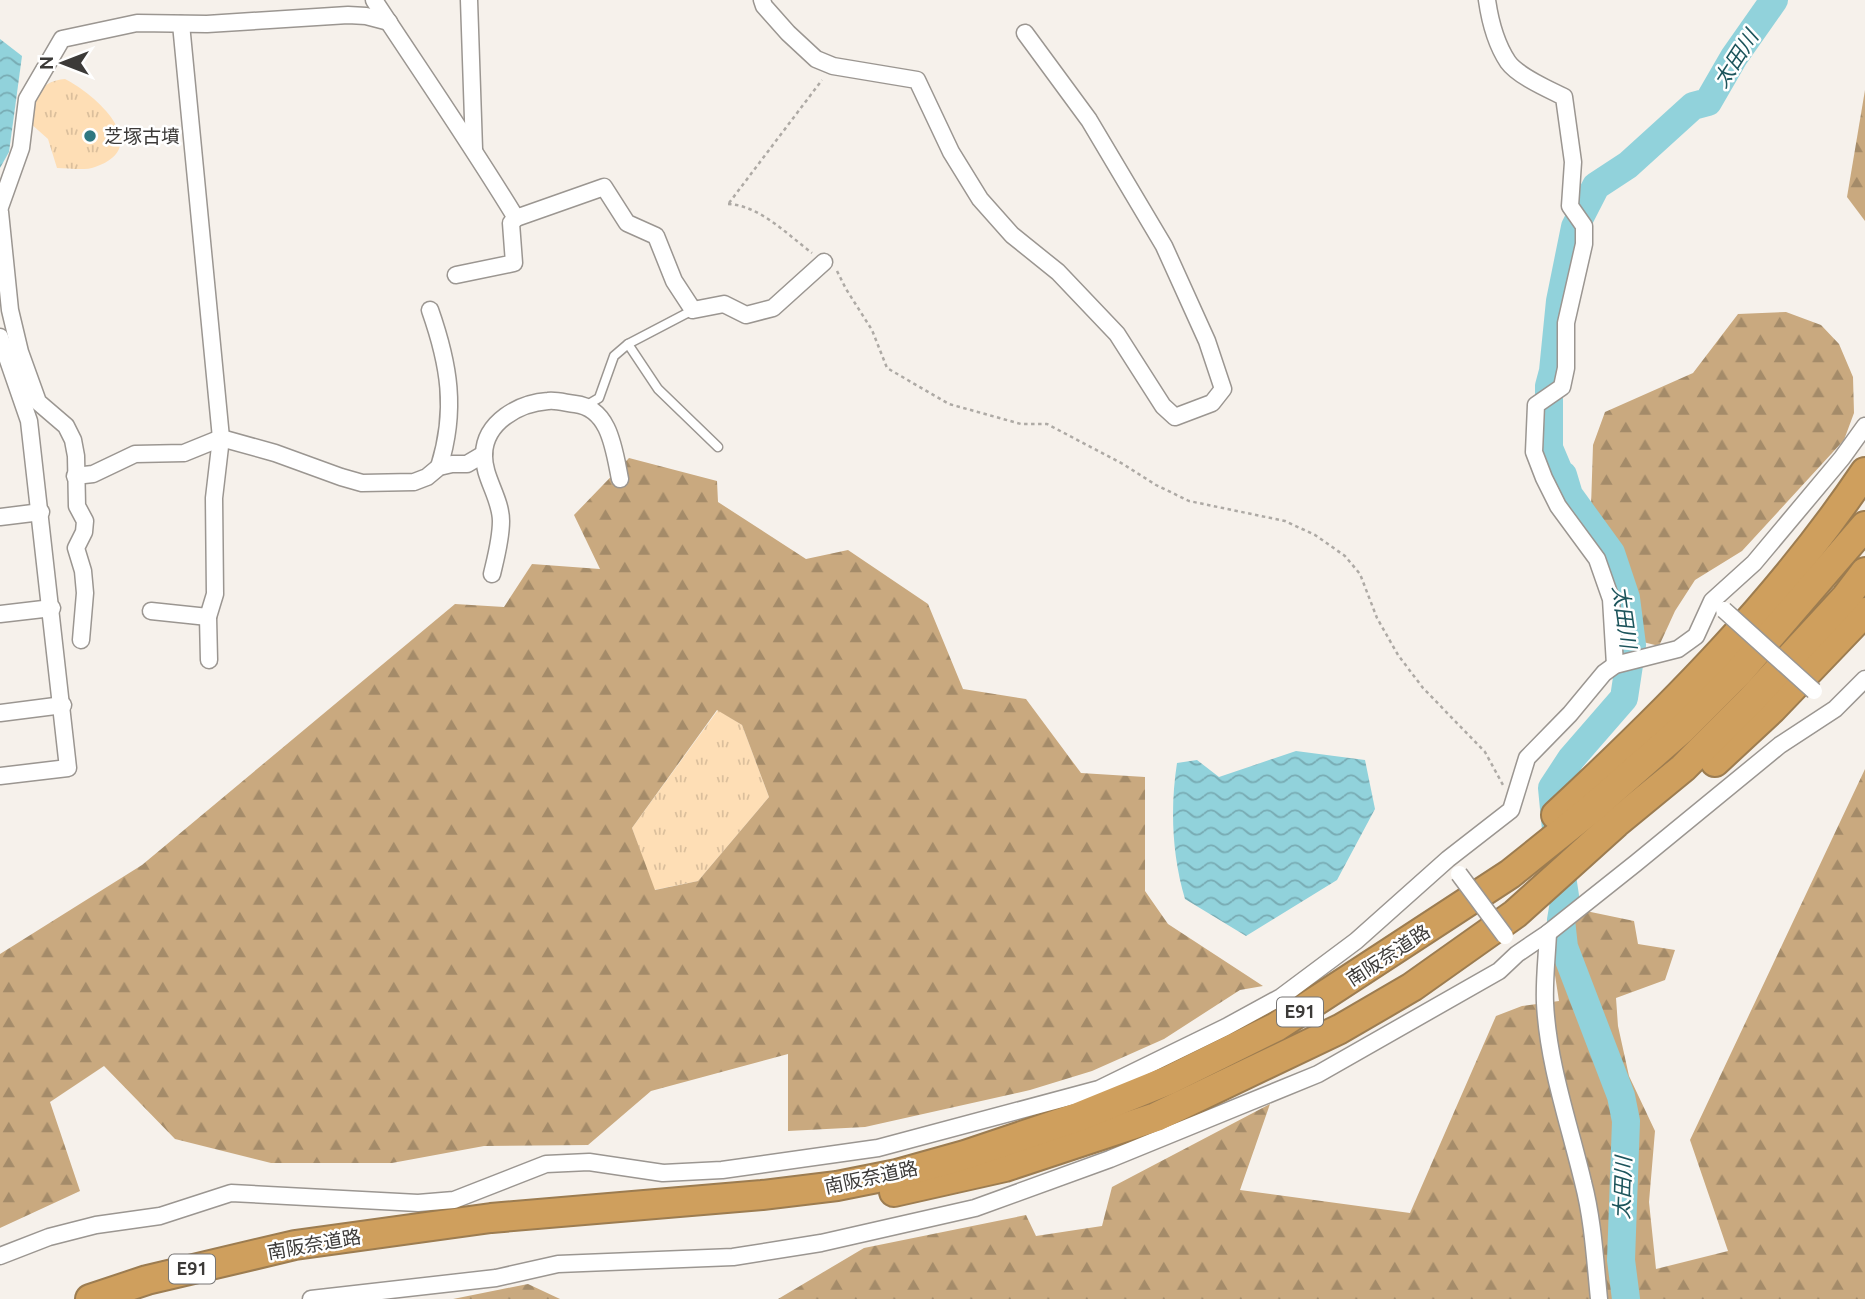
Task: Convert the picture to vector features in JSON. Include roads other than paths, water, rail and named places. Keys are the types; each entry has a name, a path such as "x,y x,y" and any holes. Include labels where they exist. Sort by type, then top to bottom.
{"highway":[{"path":"1434,924 1597,777 1679,698 1795,567 1865,472"},
{"name":"南阪奈道路","path":"584,1212 837,1186 908,1171 1040,1130 1169,1080 1276,1027 1510,874 1591,809 1681,730 1739,672 1865,526"},
{"name":"南阪奈道路","path":"90,1299 146,1280 295,1245 491,1218 843,1199 886,1194 1005,1167 1156,1117 1340,1029 1510,925 1616,824 1683,768 1750,701 1846,597 1865,572"},
{"path":"1510,925 1608,855 1698,778 1772,709 1865,612"}],"street":[{"path":"374,0 474,149 516,218"},
{"path":"469,0 474,149"},
{"path":"762,0 764,6 788,33 816,59 833,66 917,80 951,152 980,199 1012,234 1058,272 1117,334 1163,406 1175,417 1212,403 1223,389 1207,341 1164,246 1088,120 1024,33"},
{"path":"1487,0 1491,26 1509,64 1541,86 1564,97 1573,162 1570,206 1584,226 1584,244 1566,323 1566,368 1562,387 1536,405 1534,452 1558,506 1597,559 1611,599 1615,664"},
{"path":"81,640 85,593 83,571 76,548 84,532 85,521 77,506 74,440 66,426 38,402 20,352 10,310 0,210 21,148 27,99 62,39 137,23 181,24 348,15 389,22"},
{"path":"181,24 221,439 215,498 215,594 208,617 209,660"},
{"path":"456,275 514,263 511,223 516,218 604,187 627,223 656,236 674,281 693,310 724,304 746,315 773,308 824,262"},
{"path":"430,310 441,342 448,377 445,446 439,467"},
{"path":"0,337 29,421 68,768 0,776"},
{"path":"0,384 17,382"},
{"path":"492,574 501,520 484,454 497,422 529,404 550,401 587,405 605,422 613,443 620,479"},
{"path":"0,1256 49,1237 96,1225 160,1216 231,1193 418,1203 454,1200 546,1164 589,1162 663,1173 722,1170 878,1147 1100,1089 1281,997 1356,941 1448,859 1511,810 1527,758 1570,714 1604,673 1615,664 1678,649 1696,636 1718,605 1842,458 1865,426"},
{"path":"75,476 93,474 135,454 184,453 221,439 275,453 362,483 414,482 427,477 439,467 467,464 484,454"},
{"path":"0,517 41,512"},
{"path":"1718,605 1835,709"},
{"path":"0,614 52,608"},
{"path":"151,611 208,617"},
{"path":"311,1299 496,1278 558,1264 733,1256 821,1243 975,1208 1110,1159 1318,1074 1499,971 1780,745 1835,709 1865,679"},
{"path":"0,713 62,705"},
{"path":"1448,859 1459,874 1510,925 1517,954"},
{"path":"1548,933 1545,1003 1551,1053 1592,1222 1599,1299"}],"lane":[{"path":"587,405 599,398 614,356 628,344 693,310"},
{"path":"628,344 658,389 718,447"}],"water":[{"path":"0,39 22,56 9,152 0,168"},
{"path":"1296,751 1365,760 1375,809 1337,880 1246,936 1185,899 1177,866 1174,831 1173,797 1177,763 1197,760 1219,777"}],"waterway":[{"name":"太田川","path":"1626,1299 1621,1260 1626,1121 1621,1096 1564,947 1561,920 1565,896 1552,788 1571,759 1624,698 1632,645 1626,598 1611,553 1569,495 1563,475 1560,474 1549,448 1549,386 1560,301 1575,227 1596,186 1628,165 1693,106 1708,102 1734,57 1774,0"}],"place":[{"name":"芝塚古墳","path":"90,136"}]}
